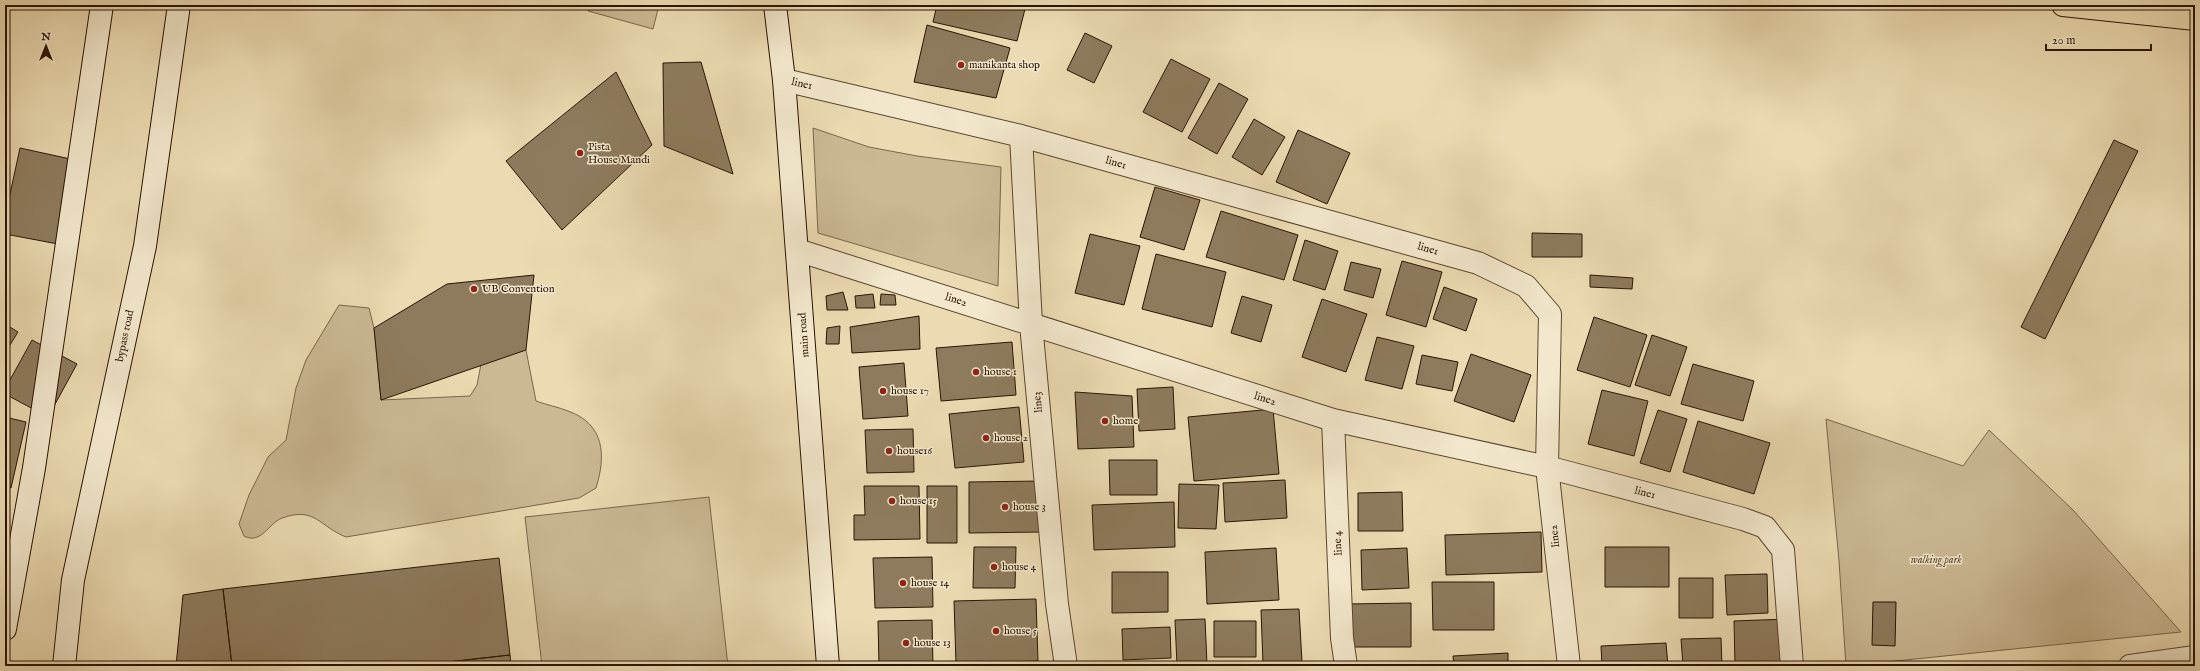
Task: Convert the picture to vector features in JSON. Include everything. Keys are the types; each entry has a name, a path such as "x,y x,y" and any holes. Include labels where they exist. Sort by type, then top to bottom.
{"highway":[{"path":"2063,5 2195,19"}],"street":[{"path":"5,629 34,468 102,5"},
{"name":"bypass road","path":"64,666 73,580 145,246 179,5"},
{"name":"main road","path":"775,5 784,80 828,666"},
{"name":"line1","path":"784,80 1021,136 1478,263 1526,286 1550,314 1548,467 1743,519 1765,527 1783,550 1792,666"},
{"name":"line3","path":"1021,136 1031,324 1057,604 1066,666"},
{"name":"line2","path":"797,250 1333,420 1548,467 1569,666"},
{"name":"line 4","path":"1333,420 1342,638 1346,666"},
{"path":"2130,666 2195,657"}],"green space":[{"path":"590,5 659,5 653,29 588,11"},
{"path":"813,128 869,147 917,156 1001,167 998,286 818,233"},
{"path":"339,305 369,308 374,328 381,400 470,396 477,385 482,359 526,350 536,401 580,417 589,424 596,433 600,442 601,464 596,488 579,498 346,537 337,533 317,519 302,514 282,518 260,536 255,538 244,536 239,524 249,495 268,457 286,440 296,388 306,360"},
{"name":"walking park","path":"1826,419 1963,466 1989,430 2073,510 2181,632 1846,666 1839,561"},
{"path":"709,497 728,666 542,666 525,517"}],"building":[{"path":"937,5 1026,5 1017,41 933,22"},
{"name":"manikanta shop","path":"927,25 1010,48 996,98 914,82"},
{"path":"1085,33 1112,46 1094,83 1067,70"},
{"path":"1171,59 1210,79 1182,132 1143,112"},
{"path":"701,62 733,174 664,146 663,63"},
{"name":"Pista House Mandi","path":"616,72 652,145 562,230 506,161"},
{"path":"1219,83 1248,99 1217,154 1188,138"},
{"path":"1254,119 1285,137 1262,175 1232,157"},
{"path":"1298,130 1350,153 1327,204 1276,182"},
{"path":"2114,140 2138,151 2045,339 2021,327"},
{"path":"20,148 75,160 58,244 5,234 5,217"},
{"path":"1155,187 1200,200 1184,250 1140,237"},
{"path":"1221,211 1298,235 1284,280 1206,257"},
{"path":"1532,233 1582,234 1582,257 1532,257"},
{"path":"1090,234 1140,246 1124,305 1075,293"},
{"path":"1305,240 1338,251 1325,290 1293,280"},
{"path":"1156,254 1226,272 1212,327 1142,309"},
{"path":"1402,261 1442,272 1426,327 1386,315"},
{"path":"1351,262 1381,269 1373,298 1344,290"},
{"path":"534,275 526,350 381,400 374,328 447,284"},
{"path":"1590,275 1633,278 1632,289 1590,287"},
{"path":"1444,287 1477,299 1466,331 1433,319"},
{"path":"843,292 848,310 827,310 826,296"},
{"path":"873,294 875,308 856,308 855,296"},
{"path":"881,294 895,295 896,305 880,305"},
{"path":"1242,296 1272,305 1261,342 1231,333"},
{"path":"1322,299 1367,314 1346,372 1302,357"},
{"path":"919,316 920,349 852,353 850,327"},
{"path":"1594,317 1647,335 1630,387 1577,370"},
{"path":"5,324 18,332 5,353"},
{"path":"840,326 839,344 826,344 827,328"},
{"path":"1652,335 1687,347 1670,396 1635,385"},
{"path":"1377,337 1414,346 1402,389 1365,380"},
{"path":"32,340 77,364 48,417 5,394 5,389"},
{"name":"house 1","path":"1012,342 1016,395 941,401 936,348"},
{"path":"1471,354 1531,375 1514,422 1454,401"},
{"path":"1422,355 1458,362 1452,391 1416,384"},
{"name":"house 17","path":"904,363 908,416 863,419 859,367"},
{"path":"1693,364 1754,381 1743,421 1681,404"},
{"path":"1173,387 1175,429 1139,431 1137,389"},
{"path":"1602,390 1648,401 1634,456 1588,444"},
{"name":"home","path":"1075,392 1132,396 1134,447 1078,449"},
{"name":"house 2","path":"1019,407 1024,462 955,468 949,414"},
{"path":"1273,409 1279,474 1194,481 1188,417"},
{"path":"1658,410 1687,419 1670,472 1640,463"},
{"path":"5,417 26,422 11,488 5,486"},
{"path":"1698,421 1770,443 1754,494 1683,472"},
{"name":"house16","path":"913,429 914,472 867,473 865,430"},
{"path":"1109,460 1157,460 1157,495 1110,495"},
{"path":"1285,480 1287,518 1225,522 1223,483"},
{"name":"house 3","path":"1041,481 1042,532 969,533 969,482"},
{"path":"1179,484 1219,485 1216,529 1178,528"},
{"name":"house 15","path":"864,486 919,486 920,539 854,540 854,515 865,515"},
{"path":"927,486 957,486 957,543 927,543"},
{"path":"1402,492 1403,531 1358,531 1358,493"},
{"path":"1174,502 1175,547 1094,550 1092,505"},
{"path":"1541,532 1542,572 1446,575 1445,535"},
{"name":"house 4","path":"974,547 1016,547 1015,588 973,588"},
{"path":"1605,547 1669,547 1669,587 1605,587"},
{"path":"1276,548 1279,600 1207,604 1205,552"},
{"path":"1407,548 1409,588 1362,590 1361,550"},
{"name":"house 14","path":"932,557 933,607 875,608 873,558"},
{"path":"499,558 510,655 412,666 232,666 223,589"},
{"path":"1112,572 1168,572 1168,612 1112,613"},
{"path":"1767,574 1768,613 1727,615 1725,575"},
{"path":"1679,578 1713,578 1713,618 1679,618"},
{"path":"1432,582 1494,582 1494,630 1433,630"},
{"path":"223,589 232,666 176,666 183,595"},
{"name":"house 5","path":"1036,599 1038,661 956,664 954,601"},
{"path":"1873,602 1896,602 1895,646 1872,645"},
{"path":"1411,603 1411,647 1347,647 1347,604"},
{"path":"1299,609 1302,662 1263,664 1261,610"},
{"path":"1205,619 1207,664 1177,666 1175,620"},
{"path":"1788,619 1790,666 1735,666 1734,621"},
{"name":"house 13","path":"932,620 933,666 879,666 878,621"},
{"path":"1214,621 1256,621 1256,657 1214,657"},
{"path":"1170,627 1171,658 1123,660 1122,629"},
{"path":"1721,638 1722,666 1683,666 1681,639"},
{"path":"1666,643 1668,666 1602,666 1601,646"},
{"path":"1508,653 1508,666 1454,666 1453,656"},
{"path":"510,655 511,666 412,666"},
{"path":"1369,663 1402,663 1402,666 1369,666"}],"place":[{"name":"manikanta shop","path":"961,65"},
{"name":"Pista House Mandi","path":"580,153"},
{"name":"UB Convention","path":"474,289"},
{"name":"house 1","path":"976,372"},
{"name":"house 17","path":"883,391"},
{"name":"home","path":"1105,421"},
{"name":"house 2","path":"986,438"},
{"name":"house16","path":"889,451"},
{"name":"house 15","path":"892,501"},
{"name":"house 3","path":"1005,507"},
{"name":"house 4","path":"994,567"},
{"name":"house 14","path":"903,583"},
{"name":"house 5","path":"996,631"},
{"name":"house 13","path":"906,643"}]}
